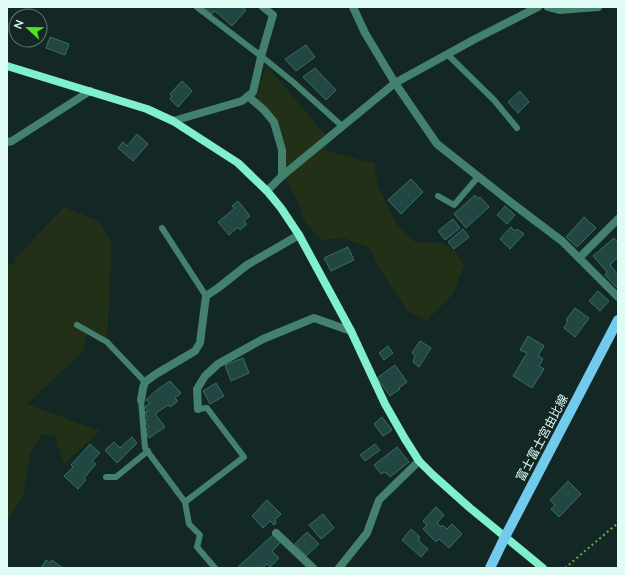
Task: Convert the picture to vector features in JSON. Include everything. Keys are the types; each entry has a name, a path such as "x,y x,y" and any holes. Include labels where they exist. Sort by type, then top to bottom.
{"main road":[{"name":"富士富士宮由比線","path":"490,568 618,320"}],"street":[{"path":"173,120 242,101 253,92 273,15 263,7"},
{"path":"353,7 365,33 395,83 436,144 562,241 618,297"},
{"path":"267,191 282,176 395,83 474,39 538,7"},
{"path":"548,7 559,10 598,7"},
{"path":"7,66 147,109 173,120 238,163 267,191 281,208 299,235 350,331 385,404 419,461 470,508 543,568"},
{"path":"7,142 12,141 90,91"},
{"path":"248,96 264,110 274,122 282,150 282,176"},
{"path":"579,258 618,219"},
{"path":"141,400 145,382 195,351 200,343 206,296 247,265 299,235"},
{"path":"198,409 197,389 205,376 218,364 264,339 314,318 350,331"},
{"path":"339,568 366,533 379,500 419,461"},
{"path":"276,533 313,568"}],"lane":[{"path":"197,7 262,56 342,126"},
{"path":"447,54 494,100 517,128"},
{"path":"438,196 454,205 478,177"},
{"path":"162,228 206,296"},
{"path":"77,325 107,342 145,382"},
{"path":"141,400 145,448 185,502 189,524 200,535 197,547 215,568"},
{"path":"185,502 244,457 207,408 198,409"},
{"path":"106,478 116,477 148,451"}],"path":[{"path":"565,568 618,523"}],"green space":[{"path":"266,65 328,138 327,150 374,163 378,186 396,224 415,242 443,243 456,252 464,265 454,293 427,320 408,312 383,274 369,248 344,238 321,240 305,222 299,204 287,181 281,145 258,104 257,96"},
{"path":"64,207 99,221 112,244 107,342 88,330 83,351 27,404 100,431 64,464 55,436 42,434 30,453 23,497 7,521 7,265 15,263 15,259"}],"building":[{"path":"203,7 242,7 246,10 232,26 215,11 212,14"},
{"path":"50,37 69,44 65,55 46,48 48,48"},
{"path":"306,45 315,57 296,71 285,59"},
{"path":"315,68 336,90 326,100 303,77"},
{"path":"182,81 192,91 178,107 170,99 172,96 170,94"},
{"path":"520,91 529,102 518,113 508,102"},
{"path":"137,134 148,144 133,161 118,148 123,142 127,146"},
{"path":"411,179 423,192 401,214 388,200"},
{"path":"475,195 478,199 480,197 489,207 466,228 454,214"},
{"path":"238,201 250,216 244,221 247,224 240,230 238,227 229,235 218,222 235,208 232,206"},
{"path":"505,206 515,215 507,224 497,215"},
{"path":"584,217 596,228 577,247 566,237"},
{"path":"453,219 460,228 445,240 438,231"},
{"path":"511,227 515,231 517,229 524,234 510,249 500,239"},
{"path":"463,229 469,237 454,249 448,242"},
{"path":"614,238 618,242 618,257 610,265 618,275 617,288 605,275 607,272 593,256"},
{"path":"348,247 354,260 331,271 324,258"},
{"path":"598,291 609,301 600,311 589,301"},
{"path":"575,308 589,318 575,337 564,328 568,321 566,320"},
{"path":"528,336 544,346 538,356 543,359 539,366 544,369 532,388 513,376 527,353 520,350"},
{"path":"420,341 431,348 419,367 413,362 415,356 412,353"},
{"path":"388,346 393,353 384,360 379,353"},
{"path":"243,358 249,373 231,381 225,365"},
{"path":"395,365 407,382 390,396 377,378"},
{"path":"170,381 181,393 175,398 178,401 170,407 168,405 155,414 165,427 149,438 145,430 149,427 144,421 148,419 145,412 148,411 145,407 150,403 146,400"},
{"path":"216,383 224,396 210,404 203,391"},
{"path":"382,417 392,430 383,436 374,424"},
{"path":"132,437 137,443 117,463 105,450 114,442 120,448"},
{"path":"90,444 100,453 92,461 96,464 84,478 86,480 78,489 64,476 73,467 71,465"},
{"path":"375,444 380,450 365,461 360,455"},
{"path":"397,447 409,462 390,477 385,472 381,474 374,465"},
{"path":"568,481 581,494 559,517 551,509 555,505 550,500"},
{"path":"267,500 281,514 275,520 276,523 274,525 270,521 263,528 252,516"},
{"path":"436,507 444,515 437,523 441,527 442,525 447,529 452,524 462,534 449,548 439,539 436,542 423,529 427,525 423,521"},
{"path":"323,514 334,528 321,539 309,525"},
{"path":"411,529 420,537 418,540 428,549 421,557 402,540"},
{"path":"307,532 319,544 306,556 295,544"},
{"path":"274,534 281,542 272,551 279,558 270,567 267,564 262,568 238,567"},
{"path":"46,560 50,563 52,560 63,568 41,568"}]}
